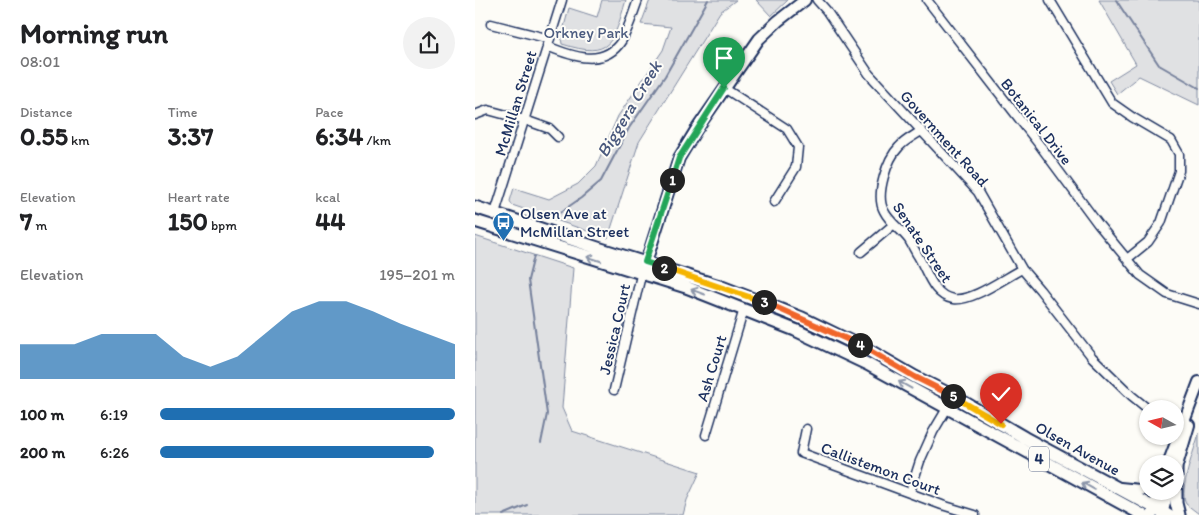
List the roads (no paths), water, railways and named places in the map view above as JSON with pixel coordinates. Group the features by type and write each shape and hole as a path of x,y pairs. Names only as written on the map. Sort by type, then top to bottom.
{"main road":[{"name":"Olsen Avenue","path":"475,207 749,296 802,318 852,341 924,382 953,396 1160,513"},
{"name":"Olsen Avenue","path":"475,221 686,287 744,309 832,347 948,408 1132,512 1143,515"},
{"path":"1176,500 1179,515"}],"street":[{"name":"McMillan Street","path":"495,213 562,0"},
{"path":"491,24 548,43 571,56 586,59 606,54 621,42 637,0"},
{"path":"645,262 679,158 724,88 759,39 805,0"},
{"name":"Government Road","path":"817,0 826,10 869,74 978,192 1022,269 1041,290 1092,357 1139,402"},
{"name":"Botanical Drive","path":"927,0 1139,275 1167,294 1199,304"},
{"path":"1050,0 1112,103 1171,140 1179,154 1179,171 1161,223 1148,242 1127,259"},
{"path":"724,88 787,129 797,147 796,167 774,202"},
{"path":"475,115 488,110 550,129 558,137"},
{"name":"Senate Street","path":"921,131 900,146 893,155 882,184 881,202 893,225 909,240 936,290 953,300 969,298 1022,269"},
{"path":"861,252 893,225"},
{"name":"Jessica Court","path":"614,390 645,262"},
{"name":"Ash Court","path":"706,434 744,309"},
{"path":"1178,455 1188,428 1199,382"},
{"path":"910,492 927,446 953,396"},
{"name":"Callistemon Court","path":"806,429 801,453 942,505 975,515"},
{"path":"1117,488 1139,490"},
{"path":"1159,500 1160,513"},
{"path":"1160,513 1165,500"}],"waterway":[{"name":"Biggera Creek","path":"555,216 601,181 629,128 665,76 708,0"},
{"path":"1116,0 1159,65 1199,88"},
{"name":"Biggera Creek","path":"534,256 528,280 547,414 541,443"},
{"name":"Biggera Creek","path":"503,515 527,505"}],"place":[{"name":"Olsen Ave at McMillan Street","path":"504,241"}],"park label":[{"name":"Orkney Park","path":"586,32"}]}
